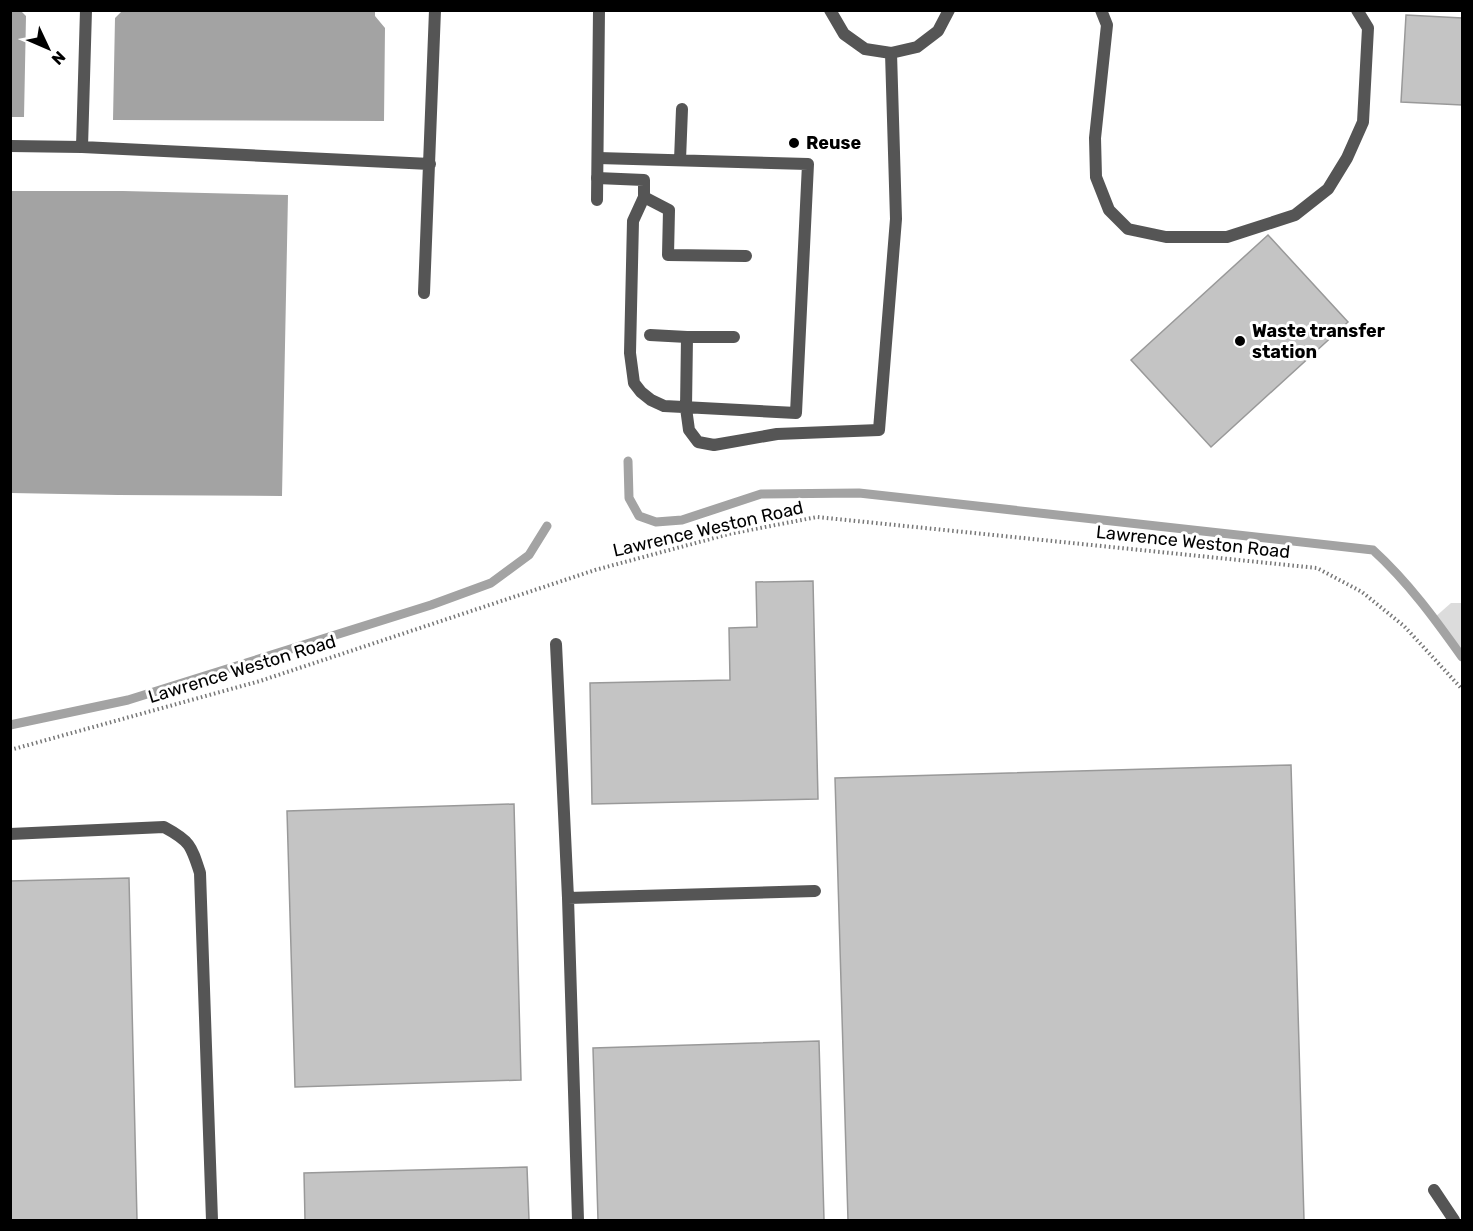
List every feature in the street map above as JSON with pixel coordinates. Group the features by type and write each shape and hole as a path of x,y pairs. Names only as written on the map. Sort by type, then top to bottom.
{"street":[{"path":"82,147 86,10"},
{"path":"424,293 435,10"},
{"path":"597,200 599,10"},
{"path":"830,10 844,34 866,49 891,53 917,47 924,42 938,31 949,10"},
{"path":"1101,10 1107,25 1095,138 1096,177 1109,210 1128,229 1166,237 1227,237 1295,215 1328,189 1347,158 1363,122 1368,28 1357,10"},
{"path":"687,337 686,408 689,430 698,442 714,445 777,434 879,430 896,219 891,53"},
{"path":"680,160 682,109"},
{"path":"10,146 82,147 430,164"},
{"path":"597,178 644,180 644,196 633,221 630,353 634,383 641,392 664,406 796,413 808,164 598,158"},
{"path":"644,196 669,210 668,255 746,256"},
{"path":"650,335 734,337"},
{"path":"556,644 578,1221"},
{"path":"10,834 164,827 181,836 192,849 200,873 212,1221"},
{"path":"567,898 815,891"},
{"path":"1434,1190 1455,1221"}],"path":[{"name":"Lawrence Weston Road","path":"10,750 260,681 595,570 729,534 817,517 1317,568 1362,592 1404,626 1462,689"}],"shaded area":[{"path":"11,10 21,11 26,16 24,117 11,117"},
{"path":"122,11 375,11 375,16 385,28 384,121 113,120 115,18"},
{"path":"11,191 288,195 282,496 11,493"},
{"path":"1451,603 1462,603 1462,657 1434,618"}],"building":[{"path":"1406,15 1462,18 1462,105 1401,102"},
{"name":"Waste transfer station","path":"1268,235 1348,322 1211,447 1131,360"},
{"path":"813,581 818,799 592,804 590,683 730,680 729,628 757,627 756,582"},
{"path":"1291,765 1304,1220 848,1220 835,778"},
{"path":"514,804 521,1080 295,1087 287,811"},
{"path":"129,878 137,1220 10,1220 10,881"},
{"path":"819,1041 824,1220 598,1220 593,1048"},
{"path":"527,1167 529,1220 305,1220 304,1173"}],"waterway":[{"path":"628,461 629,498 639,516 656,522 682,520 761,494 859,493 1373,550 1409,588 1462,657"},
{"path":"10,725 128,700 431,605 491,583 529,555 547,526"}],"place":[{"name":"Reuse","path":"794,143"},
{"name":"Waste transfer station","path":"1240,341"}]}
